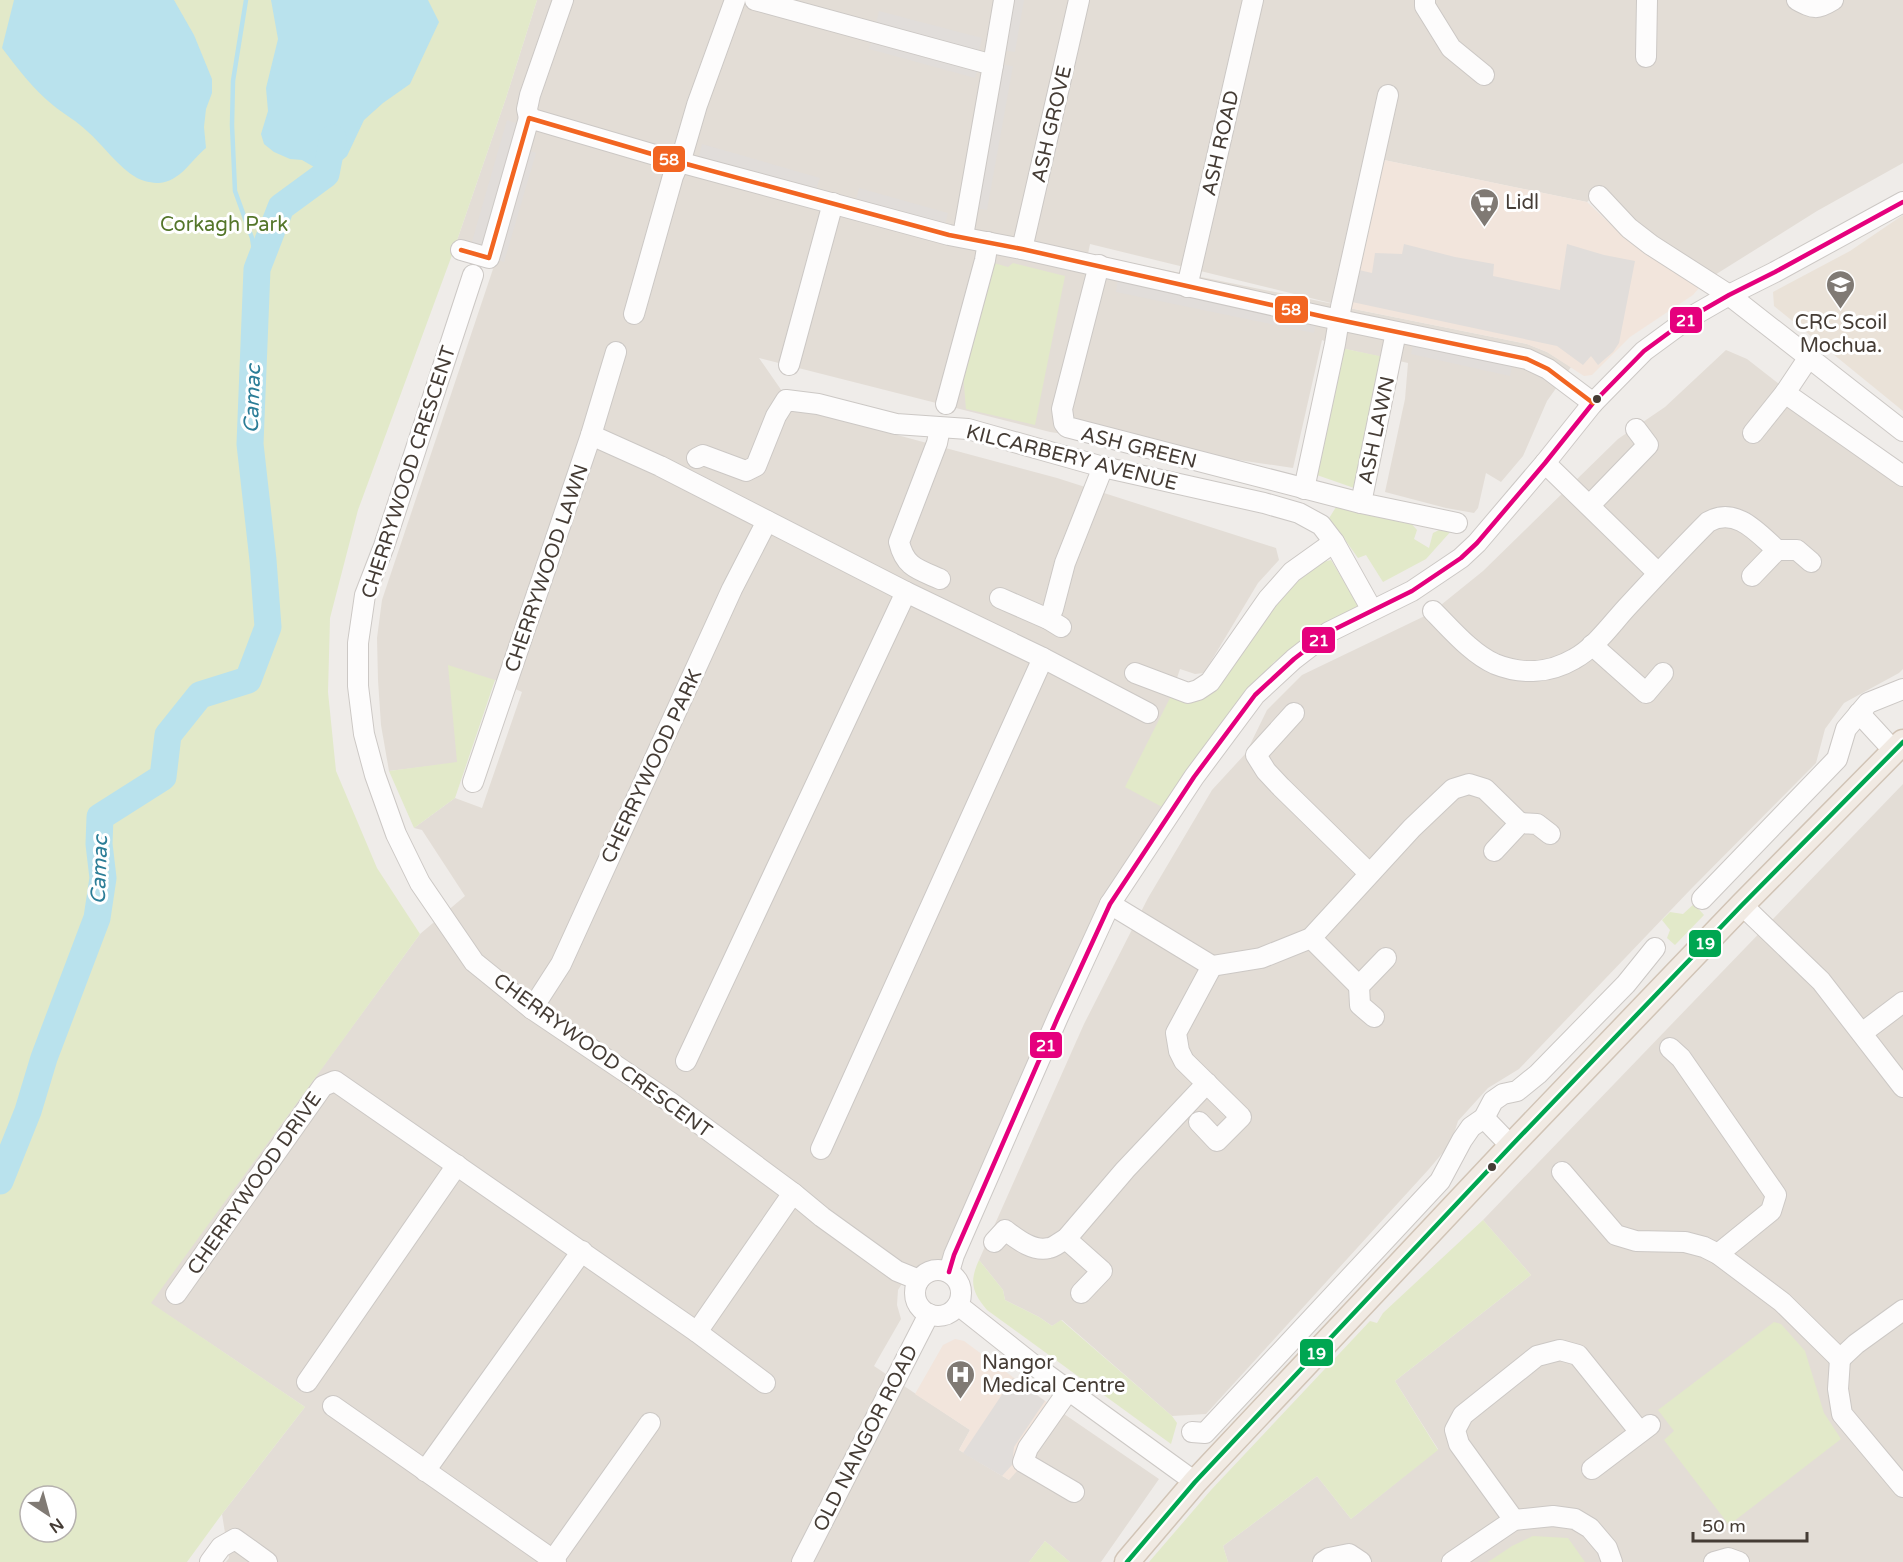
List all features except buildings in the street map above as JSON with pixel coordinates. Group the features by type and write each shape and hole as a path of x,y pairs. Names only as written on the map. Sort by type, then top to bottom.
{"main road":[{"path":"1127,1562 1195,1482 1511,1146 1742,905 1898,747"}],"street":[{"path":"461,250 489,258 529,118 527,109 530,95 563,0"},
{"path":"634,314 673,176 735,0"},
{"path":"755,0 993,65"},
{"path":"963,236 1004,0"},
{"name":"ASH GROVE","path":"1023,249 1079,0"},
{"name":"ASH ROAD","path":"1187,287 1254,0"},
{"path":"1425,0 1425,6 1451,48 1484,75"},
{"path":"1646,57 1647,0"},
{"path":"1797,0 1810,7 1827,4"},
{"path":"1304,489 1388,95"},
{"path":"529,118 679,162 949,235 1099,265 1187,287 1538,363 1593,403"},
{"path":"1599,196 1636,234 1729,295 1903,431"},
{"path":"948,1272 1058,1017 1110,904 1194,777 1255,695 1294,659 1329,632 1412,591 1461,558 1477,543 1545,464 1593,403 1644,351 1689,318 1903,202"},
{"path":"789,365 833,203"},
{"path":"946,404 988,242"},
{"name":"ASH GREEN","path":"1099,265 1062,409 1064,423 1073,430 1361,503"},
{"name":"CHERRYWOOD CRESCENT","path":"473,275 384,546 365,595 358,643 358,686 364,734 375,775 396,834 420,883 474,962 532,1009 670,1102 793,1192 822,1218 888,1264 919,1281"},
{"name":"ASH LAWN","path":"1396,332 1361,503 1457,523"},
{"name":"CHERRYWOOD LAWN","path":"473,782 591,435 616,352"},
{"path":"1753,433 1785,393 1809,357"},
{"path":"1785,393 1903,476"},
{"name":"KILCARBERY AVENUE","path":"697,458 703,455 746,471 756,466 776,416 786,400 818,404 896,424 968,429 1103,467 1299,513 1321,525 1334,542 1372,610"},
{"path":"939,579 916,569 903,557 899,542 937,443 940,428"},
{"path":"1590,505 1648,445 1636,429"},
{"path":"591,435 657,464 1148,713"},
{"path":"1545,464 1658,573"},
{"path":"1000,598 1055,623 1053,609 1065,563 1103,467"},
{"path":"1433,611 1473,649 1494,663 1519,671 1546,671 1575,659 1592,645 1658,573 1708,522 1716,518 1730,517 1746,522 1777,550 1797,550 1811,562"},
{"name":"CHERRYWOOD PARK","path":"532,1009 561,964 732,589 767,520"},
{"path":"1135,673 1188,693 1198,690 1210,682 1268,598 1292,572 1334,542"},
{"path":"1752,576 1777,550"},
{"path":"686,1061 906,592"},
{"path":"1592,645 1646,693 1663,673"},
{"path":"821,1149 1043,658"},
{"path":"1702,899 1837,759 1846,729 1868,703 1903,689"},
{"path":"1294,713 1256,755 1281,788 1369,873"},
{"path":"1859,713 1898,747"},
{"path":"1110,904 1212,966 1261,958 1311,938 1412,828 1454,789 1469,784 1485,789 1520,823 1537,824 1550,834"},
{"path":"1494,851 1520,823"},
{"path":"1742,905 1821,981 1903,1087"},
{"path":"1311,938 1359,986 1360,1005 1374,1017"},
{"path":"1192,1432 1205,1433 1440,1181 1471,1127 1484,1118 1493,1101 1503,1094 1517,1091 1538,1074 1626,984 1655,948"},
{"path":"1359,986 1386,958"},
{"path":"1199,1122 1217,1141 1241,1117 1184,1061 1179,1051 1176,1033 1212,966"},
{"path":"1862,1033 1903,1002"},
{"path":"1670,1048 1681,1058 1776,1195 1771,1211 1718,1254"},
{"name":"CHERRYWOOD DRIVE","path":"176,1294 323,1086 335,1081 582,1251 765,1383"},
{"path":"994,1242 1005,1230 1033,1247 1049,1248 1066,1239 1125,1170 1207,1083"},
{"path":"1484,1118 1511,1146"},
{"path":"307,1382 457,1165"},
{"path":"1562,1172 1616,1236 1636,1241 1685,1242 1718,1254 1782,1302 1840,1359"},
{"path":"697,1332 793,1192"},
{"path":"1066,1239 1102,1271 1081,1293"},
{"path":"425,1472 582,1251"},
{"path":"930,1271 948,1272 960,1285 962,1292 958,1305 946,1315 929,1314 920,1307 917,1301 915,1294 919,1281 930,1271"},
{"path":"958,1305 1068,1390 1195,1482"},
{"path":"1903,1310 1856,1344 1840,1359 1838,1389 1842,1414 1903,1488"},
{"name":"OLD NANGOR ROAD","path":"802,1562 929,1314"},
{"path":"1514,1520 1459,1444 1455,1430 1463,1415 1537,1356 1560,1350 1578,1355 1645,1428 1592,1470"},
{"path":"1068,1390 1028,1448 1023,1462 1074,1492"},
{"path":"333,1407 554,1561 650,1423"},
{"path":"1452,1562 1514,1520 1553,1516 1575,1519 1590,1528 1607,1548 1612,1562"},
{"path":"210,1562 221,1546 235,1539 267,1562"},
{"path":"1323,1562 1329,1558 1349,1554 1362,1562"},
{"path":"1714,1562 1728,1558 1739,1562"}],"shaded area":[{"path":"537,0 1903,0 1903,163 1817,211 1710,278 1646,235 1603,187 1587,202 1384,160 1349,308 1527,344 1547,352 1571,367 1547,401 1523,456 1501,482 1486,473 1478,508 1474,513 1385,492 1405,399 1408,363 1341,348 1322,340 1293,468 1050,432 759,358 793,407 1057,478 1276,548 1279,560 1258,583 1204,673 1195,674 1180,669 1171,696 1164,808 984,1166 936,1274 926,1272 905,1279 898,1290 897,1305 901,1319 874,1366 970,1430 959,1450 1009,1480 1019,1450 1048,1403 1159,1479 1101,1562 1070,1562 1045,1541 1029,1562 226,1562 229,1558 222,1514 305,1407 150,1303 420,934 465,896 422,830 414,828 455,798 482,808 522,692 495,680 457,763 389,771 381,725 378,680 377,638 382,600 493,269 452,255","holes":["1090,244 1343,306 1088,254"]},
{"path":"1010,0 1024,0 1015,52 1001,50"},
{"path":"879,11 982,38 979,51 876,24"},
{"path":"873,36 979,65 975,78 869,49"},
{"path":"999,64 1013,66 987,210 973,208"},
{"path":"507,120 527,127 521,147 536,153 504,262 489,257 471,245"},
{"path":"702,144 820,178 816,190 699,156"},
{"path":"1384,160 1587,202 1622,235 1699,288 1693,295 1630,337 1592,375 1584,376 1547,352 1527,344 1349,308 1365,232"},
{"path":"859,188 948,213 945,224 856,200"},
{"name":"CRC Scoil Mochua.","path":"1903,215 1903,411 1774,306 1773,292 1850,251"},
{"path":"1404,244 1494,264 1493,276 1560,290 1567,244 1635,261 1619,343 1613,352 1598,365 1591,356 1583,365 1557,346 1352,302 1359,270 1372,273 1375,253 1402,254"},
{"path":"1118,278 1317,319 1314,333 1116,292"},
{"path":"1414,340 1513,362 1510,376 1411,354"},
{"path":"1726,350 1747,359 1903,481 1903,669 1844,703 1825,729 1816,763 1691,889 1519,1069 1488,1088 1458,1121 1451,1143 1429,1169 1206,1414 1172,1416 1062,1320 1052,1326 1005,1300 1003,1290 979,1260 1084,1024 1148,898 1212,790 1246,753 1267,710 1302,675 1431,613 1483,571 1618,439 1665,407"},
{"path":"1903,784 1903,1562 1228,1562 1223,1546 1317,1476 1351,1519 1438,1449 1395,1381 1531,1275 1483,1220"},
{"path":"955,1339 964,1341 1048,1403 1019,1450 1017,1471 1009,1480 959,1450 970,1430 915,1394 943,1345"},
{"path":"1013,1378 1045,1401 1014,1447 1012,1465 1002,1476 963,1453"}],"green space":[{"name":"Corkagh Park","path":"0,0 537,0 452,255 358,510 330,618 328,692 336,771 377,868 420,934 151,1303 305,1407 187,1562 0,1562"},
{"path":"987,261 1008,267 1013,263 1065,276 1035,425 966,409 963,374"},
{"path":"1341,348 1384,357 1357,489 1314,474"},
{"path":"1336,507 1408,520 1417,530 1414,539 1429,548 1433,533 1445,527 1452,530 1426,559 1383,582 1366,555 1358,558 1328,520"},
{"path":"1331,560 1357,603 1357,607 1274,662 1164,808 1125,787 1171,696 1192,703 1212,689 1293,583 1319,563"},
{"path":"448,665 495,680 455,798 414,828 389,771 457,762"},
{"path":"1694,904 1704,915 1675,945 1667,938 1670,930 1662,920 1670,912 1683,914"},
{"path":"1483,1220 1531,1275 1395,1381 1438,1450 1351,1519 1317,1476 1223,1546 1228,1562 1149,1562 1211,1490 1370,1321 1377,1323 1383,1313"},
{"path":"979,1260 1003,1290 1005,1300 1052,1326 1061,1320 1172,1416 1177,1423 1171,1444 987,1310 975,1292 973,1281"},
{"path":"1774,1322 1781,1324 1805,1351 1824,1413 1841,1439 1729,1525 1664,1440 1674,1431 1658,1410"},
{"path":"1533,1536 1568,1538 1585,1562 1488,1562 1512,1546"},
{"path":"1045,1541 1070,1562 1029,1562"}],"water":[{"path":"14,0 174,0 194,35 212,79 212,93 206,109 204,127 206,148 179,174 167,181 148,182 130,173 83,127 39,93 2,48"},
{"path":"271,0 428,0 439,22 410,84 364,120 347,156 326,174 302,160 290,159 274,152 264,144 261,134 268,111 266,88 278,39"}],"waterway":[{"name":"Camac","path":"246,0 233,81 232,125 235,191 252,238 257,269"},
{"name":"Camac","path":"0,1181 28,1111 44,1058 97,918 103,878 99,844 100,817 163,777 168,735 200,695 248,680 268,627 250,444 257,269 281,207 326,174 333,138"}],"transit line":[{"name":"58","path":"461,250 489,258 529,118 679,162 949,235 1527,359 1548,369 1593,403"},
{"name":"21","path":"949,1272 954,1255 1058,1017 1110,904 1194,777 1255,695 1294,659 1329,632 1412,591 1461,558 1477,543 1593,403 1644,351 1689,318 1903,202"},
{"name":"19","path":"1127,1562 1195,1482 1511,1146 1742,905 1903,742"}],"place":[{"name":"Lidl","path":"1484,228"},
{"name":"CRC Scoil Mochua.","path":"1841,310"},
{"name":"Nangor Medical Centre","path":"961,1400"}]}
